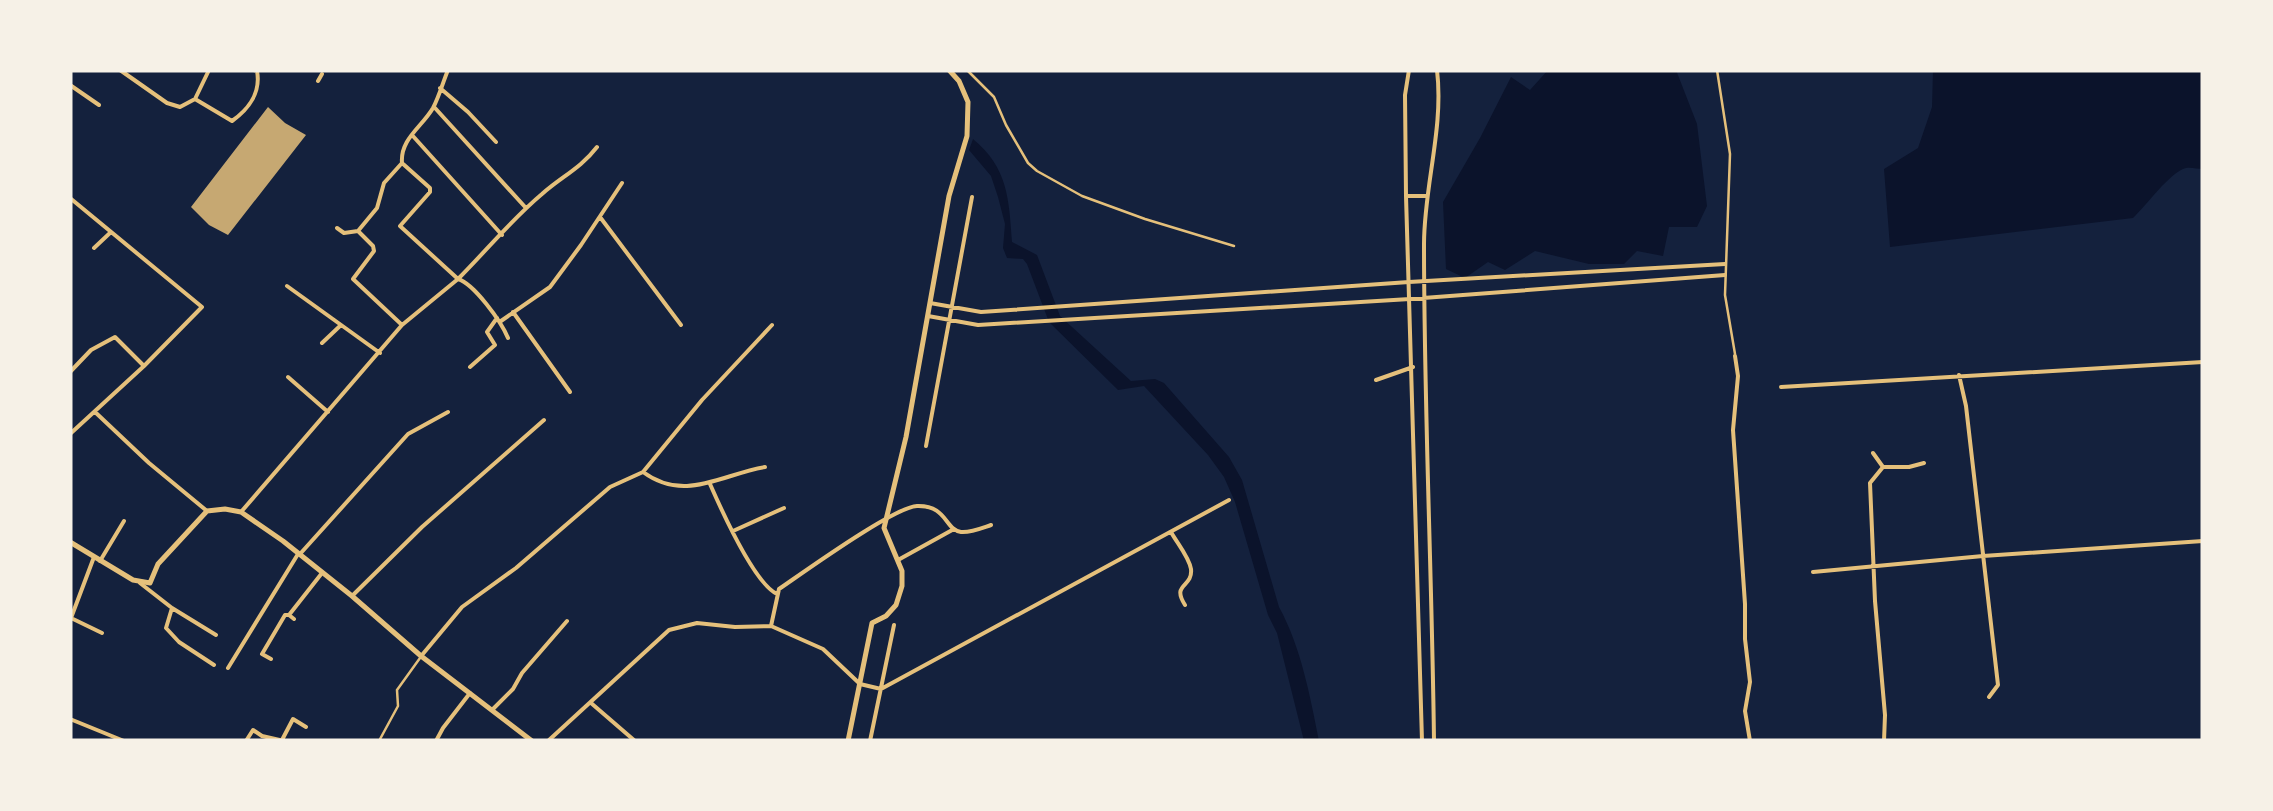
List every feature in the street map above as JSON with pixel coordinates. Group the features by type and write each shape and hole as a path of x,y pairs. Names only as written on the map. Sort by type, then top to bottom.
{"street":[{"path":"120,70 167,103 180,107 195,99 208,70"},
{"path":"195,99 232,121 246,112 259,83 254,70"},
{"path":"448,70 434,107 405,142 401,154 402,162 430,192 400,226 458,279 469,283 499,319 508,338"},
{"path":"848,741 872,622 886,616 896,605 902,586 902,570 884,528 906,437 950,196 967,136 968,102 950,70"},
{"path":"1409,70 1405,95 1406,196 1422,741"},
{"path":"1434,741 1424,281 1426,196 1440,96 1437,70"},
{"path":"318,81 322,74"},
{"path":"70,86 99,105"},
{"path":"440,88 496,142"},
{"path":"434,107 526,208"},
{"path":"412,135 502,235"},
{"path":"241,512 402,325 458,279 545,191 584,164 596,147"},
{"path":"337,228 358,231 377,208 384,183 402,162"},
{"path":"470,367 495,344 487,332 499,319 550,287 622,182"},
{"path":"926,446 972,196"},
{"path":"1406,196 1426,196"},
{"path":"70,198 202,307 70,434"},
{"path":"600,217 682,325"},
{"path":"358,231 374,250 353,279 402,325"},
{"path":"94,248 111,232"},
{"path":"930,303 992,312 1726,264"},
{"path":"928,316 978,326 1725,275"},
{"path":"287,286 380,353"},
{"path":"513,312 570,392"},
{"path":"992,312 992,324"},
{"path":"322,343 341,325"},
{"path":"421,656 462,608 516,568 610,487 643,472 702,400 772,325"},
{"path":"70,372 91,350 114,337 144,366"},
{"path":"1736,356 1733,430 1750,682 1745,711 1750,741"},
{"path":"1782,388 2203,362"},
{"path":"1376,380 1413,367"},
{"path":"1960,375 1998,686 1990,697"},
{"path":"288,377 328,412"},
{"path":"94,412 207,511"},
{"path":"228,668 299,554 408,434 448,412"},
{"path":"352,596 422,527 544,420"},
{"path":"1874,453 1883,467"},
{"path":"1883,467 1924,463"},
{"path":"643,472 654,481 710,484 764,467"},
{"path":"1883,467 1870,483 1884,741"},
{"path":"710,484 766,587 778,594"},
{"path":"548,741 669,630 697,623 771,626 823,648 860,684 881,689 1229,500"},
{"path":"771,626 779,589 888,517 917,506 944,514 954,529 963,532 991,525"},
{"path":"733,531 784,508"},
{"path":"140,583 150,582 158,564 207,511 241,512 532,741"},
{"path":"102,633 71,618 97,559 124,521"},
{"path":"898,560 954,529"},
{"path":"1172,532 1191,570 1180,592 1185,606"},
{"path":"70,542 140,583 216,635"},
{"path":"1813,572 2203,542"},
{"path":"271,659 262,654 274,631 285,615 291,617 322,572"},
{"path":"172,608 166,628 179,642 214,664"},
{"path":"493,709 567,621"},
{"path":"870,741 894,625"},
{"path":"1421,686 1433,685"},
{"path":"436,741 470,692"},
{"path":"592,703 635,741"},
{"path":"70,719 122,741"},
{"path":"246,741 253,730 283,741 293,719 306,726"}],"lane":[{"path":"967,70 994,97 1028,163 1037,171 1082,196 1234,246"},
{"path":"1718,70 1730,154 1725,295 1736,356"},
{"path":"379,741 398,706 398,690 421,656"}],"water":[{"path":"1548,70 1676,70 1697,124 1707,206 1697,227 1669,227 1663,256 1637,251 1624,264 1589,264 1535,251 1505,270 1488,262 1465,278 1446,269 1443,202 1511,77 1530,90"},
{"path":"1933,70 2203,70 2203,169 2180,171 2133,218 1890,247 1884,169 1918,148 1932,107"},
{"path":"973,139 993,161 1005,185 1012,242 1037,255 1060,316 1131,381 1155,379 1164,383 1229,457 1242,480 1279,607 1299,655 1319,741 1304,741 1277,633 1224,477 1144,386 1118,390 1049,322 1027,264 1023,259 1007,258 998,197 991,176 969,150"}],"building":[{"path":"268,107 306,135 228,235 209,225 191,207"}]}
